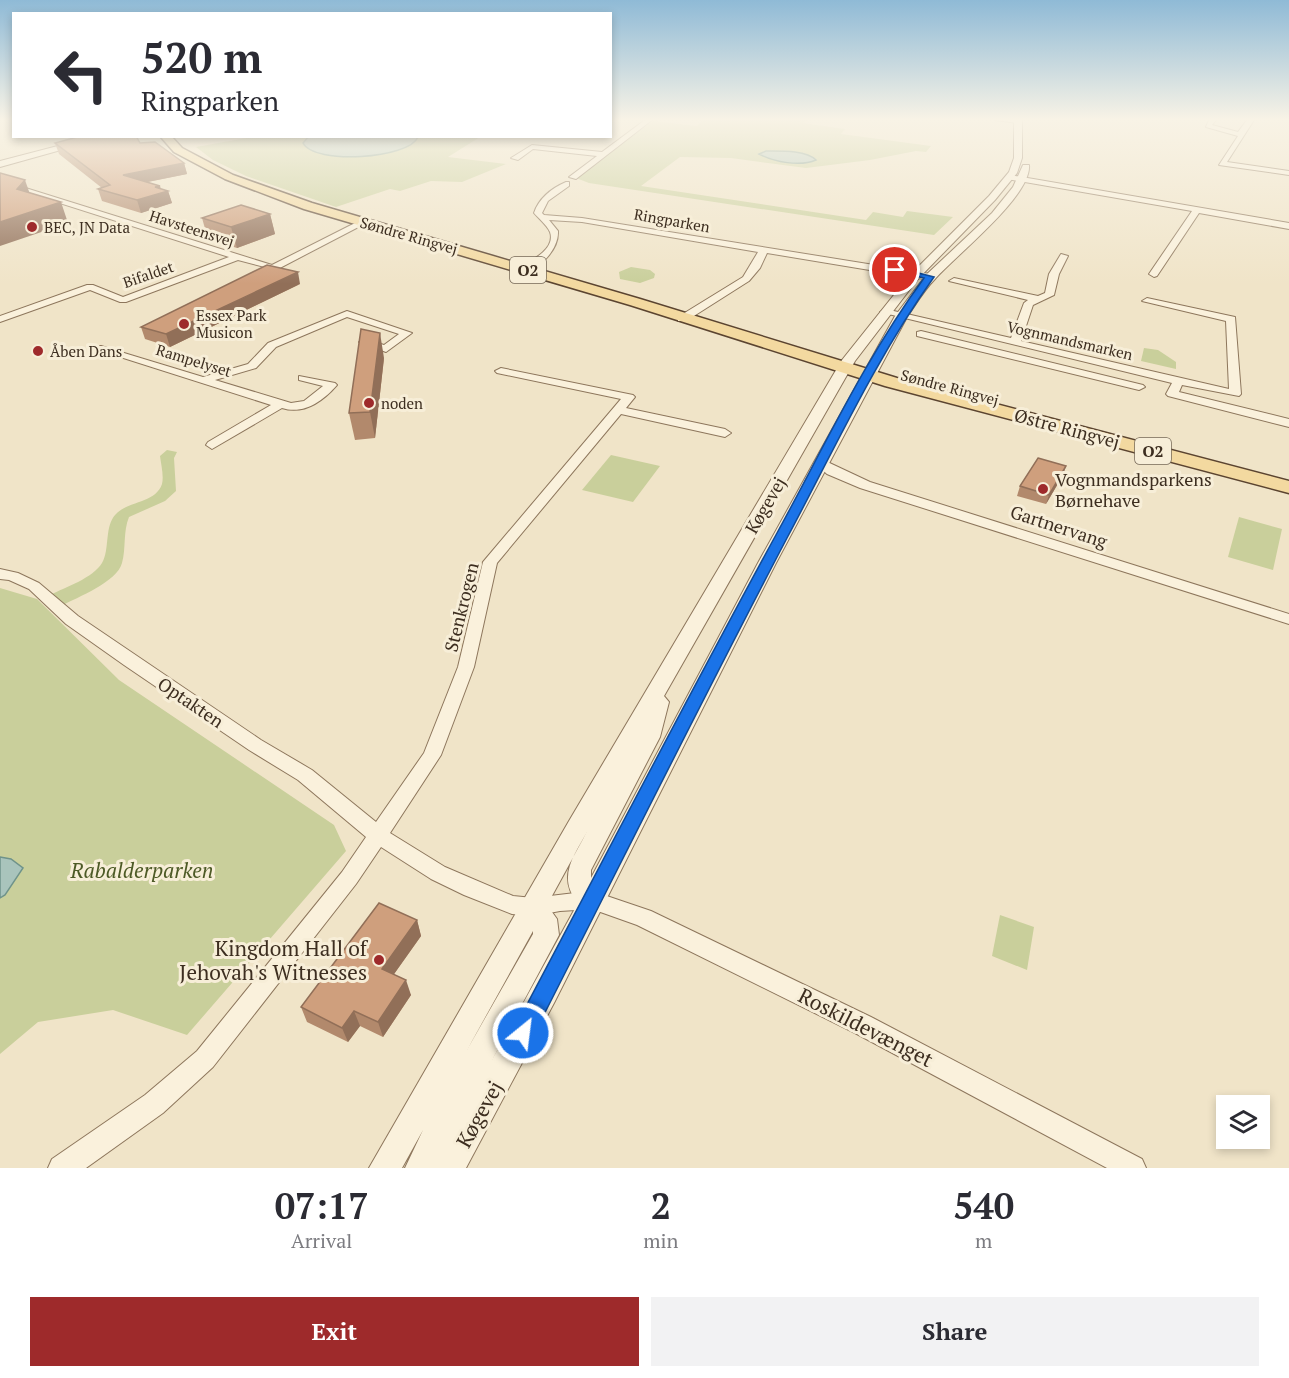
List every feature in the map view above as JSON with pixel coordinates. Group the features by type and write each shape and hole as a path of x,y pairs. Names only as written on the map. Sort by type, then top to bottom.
{"main road":[{"name":"Søndre Ringvej","path":"224,175 248,185 364,222 847,364"},
{"name":"Østre Ringvej","path":"847,364 1289,487"},
{"name":"Søndre Ringvej","path":"871,371 1022,406"},
{"name":"Østre Ringvej","path":"1022,406 1289,477"}],"street":[{"path":"573,177 576,175"},
{"name":"Køgevej","path":"449,1168 544,994 821,463 901,316 930,277 995,215 1017,175"},
{"path":"1015,179 1289,226"},
{"name":"Køgevej","path":"385,1168 847,364 885,312 917,274 1015,179"},
{"name":"Havsteensvej","path":"0,182 273,268 364,222"},
{"path":"523,269 554,246 554,231 538,213 542,202 566,184"},
{"path":"1154,274 1197,210"},
{"name":"Ringparken","path":"541,217 582,220 930,277"},
{"path":"685,317 746,279 755,268 763,251"},
{"path":"1015,343 1029,303 1049,295 1054,274 1064,256"},
{"name":"Bifaldet","path":"0,319 90,287 123,300 237,257"},
{"path":"954,281 1038,299"},
{"name":"Vognmandsmarken","path":"885,312 1235,394 1231,319 1147,301"},
{"path":"204,380 252,366 272,345 347,314 407,333 386,349 364,342"},
{"path":"945,340 955,328"},
{"name":"Vognmandsmarken","path":"921,334 1139,387"},
{"name":"Rampelyset","path":"98,348 291,407 308,404 331,385 303,378"},
{"path":"501,371 629,397 618,410 725,433"},
{"path":"1178,381 1172,394 1289,423"},
{"name":"Rampelyset","path":"212,445 280,404"},
{"name":"Stenkrogen","path":"379,836 432,755 466,667 490,562 618,410"},
{"name":"Gartnervang","path":"821,463 832,471 865,485 1289,619"},
{"name":"Optakten","path":"0,574 14,576 34,586 72,620 255,745 305,775 379,836 438,873 492,898 533,907"},
{"path":"592,900 582,891 578,882 579,870 649,737 665,680"},
{"path":"76,1165 154,1104 205,1059 349,878 379,836"},
{"path":"421,1168 441,1125 546,935 544,920 533,907 592,900"},
{"name":"Roskildevænget","path":"592,900 644,918 774,979 1133,1168"}],"green space":[{"path":"243,175 480,175 462,182 431,181 400,191 390,189 336,207"},
{"path":"581,175 656,175 641,186 866,220 873,212 903,217 907,211 953,217 934,235 589,183 576,178"},
{"path":"631,267 650,270 655,274 654,278 640,283 620,279 619,272"},
{"path":"1144,348 1158,350 1176,362 1176,369 1141,361"},
{"path":"167,450 177,452 174,458 176,491 165,501 129,517 122,563 113,576 105,583 61,606 50,595 79,582 98,568 104,557 112,519 116,514 127,506 154,495 159,490 163,477 160,456"},
{"path":"611,455 660,466 633,502 582,490"},
{"path":"1239,517 1282,529 1273,570 1228,557"},
{"name":"Rabalderparken","path":"0,588 37,599 119,680 334,825 346,851 187,1035 113,1010 38,1022 0,1054"},
{"path":"1000,915 1034,927 1027,970 992,956"}],"water":[{"path":"0,857 11,859 23,868 5,895 0,898"}],"building":[{"path":"0,175 25,180 17,189 61,202 0,222"},
{"path":"96,175 126,175 123,175 160,186 155,187 168,191 137,200 98,189 110,185"},
{"path":"241,205 270,214 231,227 202,218"},
{"path":"267,265 298,272 166,334 141,327"},
{"path":"361,329 380,333 370,412 349,413"},
{"path":"1038,458 1066,466 1049,495 1020,486"},
{"name":"Kingdom Hall of Jehovah's Witnesses","path":"379,903 417,920 382,969 406,980 378,1022 354,1011 342,1028 301,1007"}],"place":[{"name":"BEC, JN Data","path":"32,227"},
{"name":"Essex Park Musicon","path":"184,324"},
{"name":"Åben Dans","path":"38,351"},
{"name":"noden","path":"369,403"},
{"name":"Vognmandsparkens Børnehave","path":"1043,489"},
{"name":"Kingdom Hall of Jehovah's Witnesses","path":"379,960"}],"route":[{"path":"523,1033 767,563 877,357 901,316 930,277 895,270"}]}
